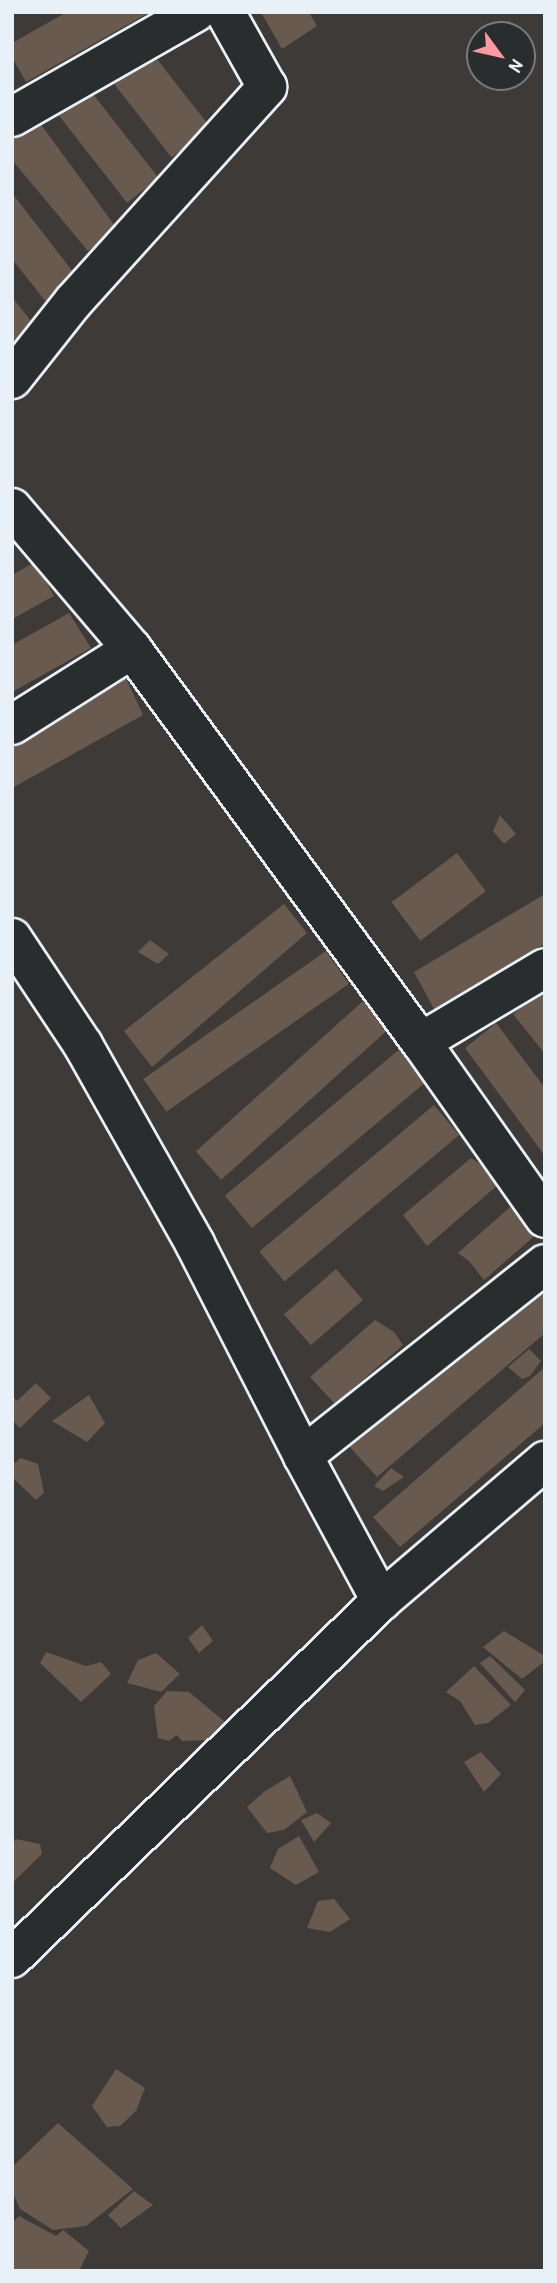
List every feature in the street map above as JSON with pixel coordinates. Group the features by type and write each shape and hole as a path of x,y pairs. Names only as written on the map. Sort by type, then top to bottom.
{"street":[{"path":"12,117 195,12"},
{"path":"12,379 73,302 194,164 267,87 225,12"},
{"path":"12,508 131,649 421,1042 545,1218"},
{"path":"12,725 131,649"},
{"path":"12,938 82,1045 195,1244 303,1456 382,1601"},
{"path":"421,1042 545,968"},
{"path":"303,1456 545,1265"},
{"path":"12,1958 382,1601 545,1461"}],"building":[{"path":"67,12 150,12 26,82 12,57 12,43"},
{"path":"261,12 309,12 317,26 282,49"},
{"path":"153,54 210,127 172,157 114,84"},
{"path":"89,89 159,178 127,203 57,114"},
{"path":"37,119 118,230 88,251 12,160 12,141"},
{"path":"12,193 77,277 46,302 12,259"},
{"path":"12,297 35,326 12,346"},
{"path":"35,562 54,596 12,619 12,575"},
{"path":"69,613 91,648 12,692 12,645"},
{"path":"125,676 143,715 12,788 12,740"},
{"path":"500,815 516,834 504,844 493,831"},
{"path":"457,853 486,891 420,941 392,902"},
{"path":"545,894 545,944 434,1009 414,972"},
{"path":"284,904 307,933 152,1067 124,1031"},
{"path":"150,940 169,954 158,964 138,952"},
{"path":"326,951 349,984 166,1112 143,1079"},
{"path":"545,989 545,1054 513,1014"},
{"path":"363,1001 388,1029 221,1180 196,1152"},
{"path":"496,1023 545,1088 545,1156 465,1048"},
{"path":"401,1048 428,1080 252,1228 225,1196"},
{"path":"434,1105 459,1135 284,1281 259,1252"},
{"path":"471,1158 492,1172 499,1184 427,1246 403,1215"},
{"path":"510,1207 532,1222 538,1233 484,1280 469,1261 458,1253"},
{"path":"336,1269 363,1300 311,1345 284,1314"},
{"path":"545,1284 545,1333 377,1477 348,1445"},
{"path":"375,1320 394,1332 403,1345 335,1404 310,1377"},
{"path":"529,1349 541,1361 530,1376 522,1379 508,1367"},
{"path":"545,1367 545,1423 400,1547 373,1517"},
{"path":"36,1383 51,1398 20,1428 12,1420 12,1396 17,1401"},
{"path":"89,1395 105,1423 87,1442 52,1421"},
{"path":"21,1458 38,1464 44,1493 36,1500 12,1477 12,1465"},
{"path":"391,1468 404,1477 383,1491 374,1486"},
{"path":"202,1625 213,1641 199,1653 188,1638"},
{"path":"504,1631 545,1656 545,1661 522,1679 483,1647"},
{"path":"46,1652 86,1666 101,1662 111,1674 81,1702 40,1663"},
{"path":"156,1653 180,1674 161,1692 127,1683 138,1660"},
{"path":"490,1656 525,1690 515,1702 480,1663"},
{"path":"474,1666 511,1705 488,1723 475,1725 460,1701 446,1692"},
{"path":"167,1691 189,1692 225,1722 208,1740 182,1741 177,1735 169,1741 158,1738 154,1706"},
{"path":"481,1752 501,1774 484,1792 464,1762"},
{"path":"290,1776 307,1812 284,1830 267,1833 247,1807 265,1791"},
{"path":"317,1813 331,1823 314,1842 301,1820"},
{"path":"299,1836 319,1872 296,1885 270,1868 278,1849"},
{"path":"16,1839 40,1844 42,1854 12,1883 12,1843"},
{"path":"334,1899 350,1919 330,1932 307,1928 318,1901"},
{"path":"116,2069 145,2088 136,2111 120,2126 107,2127 92,2106"},
{"path":"58,2123 133,2189 86,2226 53,2230 20,2209 12,2191 12,2167"},
{"path":"134,2191 153,2205 121,2228 108,2215"},
{"path":"19,2216 56,2236 63,2230 89,2251 80,2269 13,2271 12,2223"}]}
